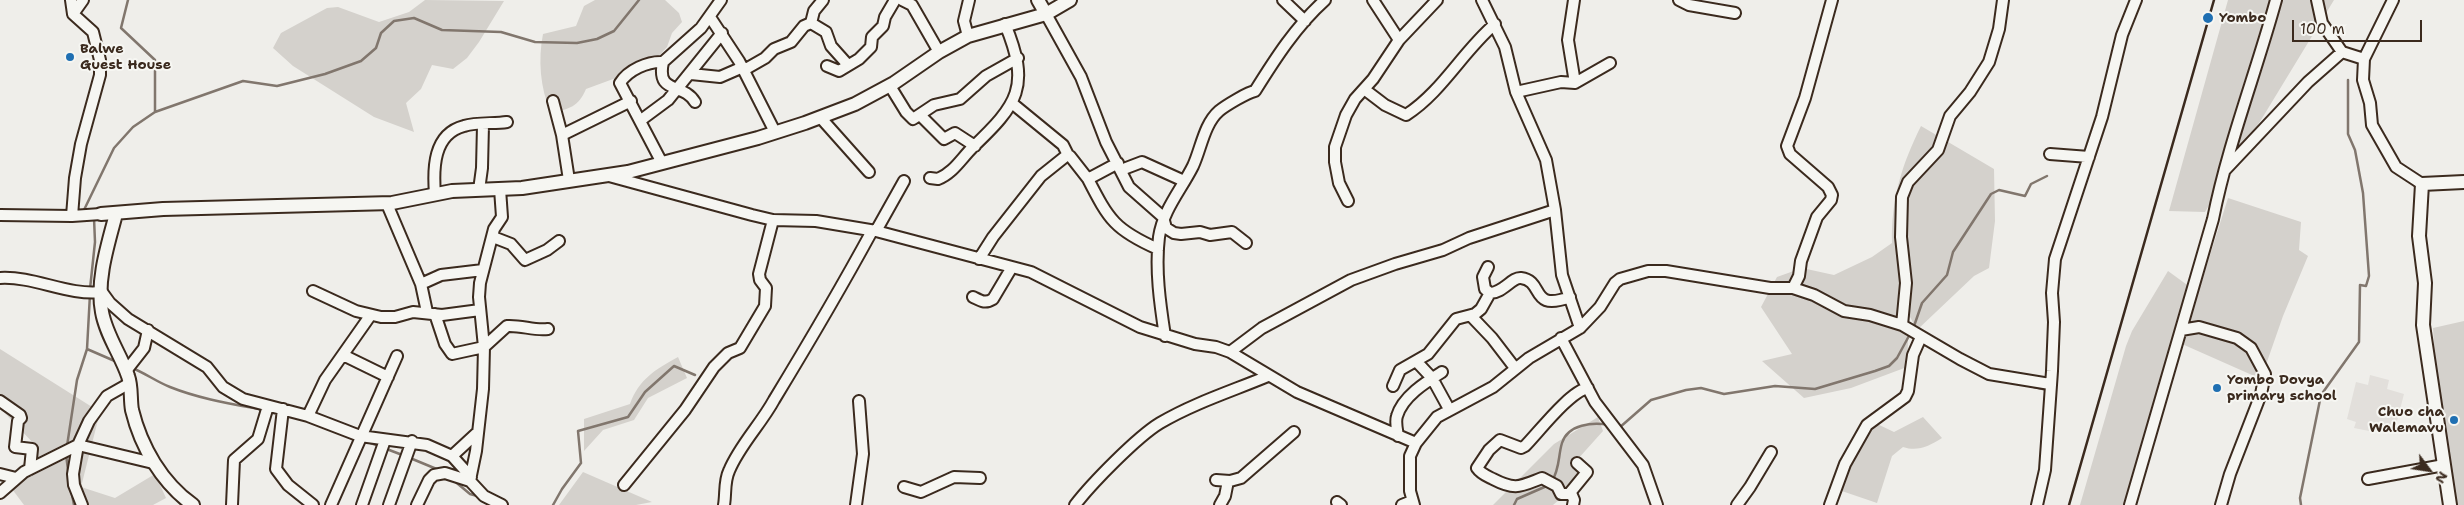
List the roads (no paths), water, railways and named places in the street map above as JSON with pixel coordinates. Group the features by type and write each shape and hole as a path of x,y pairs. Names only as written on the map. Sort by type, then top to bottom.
{"street":[{"path":"71,0 73,14 93,32 100,60 100,74 75,178 72,216"},
{"path":"73,14 83,0"},
{"path":"695,102 687,92 677,90 664,82 663,62 710,18 721,0"},
{"path":"811,23 814,11 823,0"},
{"path":"827,66 836,71 848,65 871,46 872,37 884,26 885,16 896,0"},
{"path":"902,0 912,5 939,52"},
{"path":"968,36 964,21 969,0"},
{"path":"1038,0 1081,78 1096,121 1129,186 1163,217 1166,228 1174,233 1200,232 1210,235 1232,232 1246,243"},
{"path":"0,215 83,216 164,209 387,204 436,194 522,188 606,175 662,163 775,132 855,104 914,72 939,52 968,36 1005,24 1046,14 1070,0"},
{"path":"1283,0 1305,21"},
{"path":"1164,336 1158,249 1163,217 1193,166 1206,131 1219,111 1256,90 1276,57 1325,0"},
{"path":"1373,0 1399,40"},
{"path":"1348,201 1339,182 1335,162 1335,147 1346,114 1354,99 1364,89 1399,40 1437,0"},
{"path":"1482,0 1505,47 1516,92 1546,160 1555,210 1562,275 1580,328"},
{"path":"1574,0 1568,29 1575,83"},
{"path":"1679,0 1689,5 1735,13"},
{"path":"1792,288 1799,276 1801,261 1816,217 1831,200 1832,195 1828,186 1790,154 1787,146 1805,98 1832,0"},
{"path":"1902,325 1906,284 1901,237 1902,196 1908,182 1938,150 1950,116 1970,92 1989,62 2000,29 2003,0"},
{"path":"2037,505 2045,470 2055,259 2111,87 2122,35 2136,0"},
{"path":"2130,505 2213,219 2222,173 2256,72 2276,0"},
{"path":"2317,0 2322,23 2342,52 2364,59"},
{"path":"2393,0 2364,59 2363,80 2370,103 2372,125 2396,167 2422,184 2464,182"},
{"path":"710,18 722,33 743,69 775,132"},
{"path":"811,23 826,32 831,46 848,65"},
{"path":"691,74 720,77 743,69 765,58 774,49 790,42 804,26 811,23"},
{"path":"930,178 938,179 944,177 1013,104 1019,74 1018,58 1005,24"},
{"path":"1364,89 1385,105 1406,115 1431,94 1494,24"},
{"path":"641,120 660,108 677,90 722,33"},
{"path":"2222,173 2308,82 2342,52"},
{"path":"890,86 913,119 934,106 960,99 986,76 1018,58"},
{"path":"662,163 631,101 620,85 623,78 651,62 663,62"},
{"path":"1516,92 1560,82 1575,83 1610,63"},
{"path":"552,101 562,135 569,180"},
{"path":"562,135 631,101"},
{"path":"1013,104 1063,145 1068,155 1088,179 1103,209 1116,227 1158,249"},
{"path":"920,115 944,139 955,133 975,146"},
{"path":"820,117 869,172"},
{"path":"436,194 433,170 442,142 448,134 462,126 507,122"},
{"path":"479,190 482,168 483,125"},
{"path":"2050,154 2089,157"},
{"path":"979,259 993,237 1041,176 1068,155"},
{"path":"1088,179 1119,167 1142,162 1184,181"},
{"path":"606,175 773,220 816,221 874,231 1031,272 1140,327 1164,336 1195,344 1216,346 1230,352 1297,392 1416,443"},
{"path":"724,505 726,484 731,466 775,400 806,343 840,290 904,181"},
{"path":"2422,184 2419,236 2424,283 2423,325 2450,505"},
{"path":"470,479 483,389 484,347 480,310 482,270 496,226 502,217 500,189"},
{"path":"387,204 421,284 431,313 449,352 456,354 484,347 507,326 524,327 535,331 548,330"},
{"path":"1230,352 1262,328 1351,280 1555,210"},
{"path":"116,214 108,246 102,292 102,312 128,377 136,425 153,463 165,478 193,505"},
{"path":"624,485 685,410 714,367 728,353 740,348 758,320 765,306 767,296 766,288 760,280 759,274 773,220"},
{"path":"492,237 511,244 525,260 547,250 559,240"},
{"path":"973,297 983,302 993,299 1012,267"},
{"path":"1488,267 1483,277 1484,289 1490,293 1497,293 1516,278 1522,278 1530,283 1544,300 1551,302 1570,297"},
{"path":"421,284 441,275 482,270"},
{"path":"1409,504 1410,456 1416,443 1437,417 1493,387 1515,368 1580,328 1600,307 1615,283 1637,273 1666,271 1770,288 1792,288 1814,295 1844,311 1870,315 1902,325 1989,374 2050,384"},
{"path":"0,278 19,278 89,294 102,292"},
{"path":"313,291 370,316 395,317 413,312 456,314 480,310"},
{"path":"102,292 120,312 207,367 223,387 243,399 308,416 360,436 385,440 412,441 444,451 452,456 484,496 502,505"},
{"path":"1393,386 1400,370 1435,347 1456,319 1470,316 1486,304 1490,293"},
{"path":"308,416 322,386 370,316"},
{"path":"1470,316 1492,338 1515,368"},
{"path":"2181,330 2199,327 2236,338 2252,348 2265,374 2261,394 2230,474 2221,505"},
{"path":"82,505 74,485 73,474 78,445 89,421 108,396 128,377 144,348 148,330"},
{"path":"1830,505 1844,464 1867,425 1905,397 1908,391 1913,355 1921,337"},
{"path":"1561,338 1588,388 1614,427 1643,465 1658,505"},
{"path":"343,355 388,377"},
{"path":"331,505 397,356"},
{"path":"1416,361 1432,378 1450,409"},
{"path":"1398,436 1396,418 1399,412 1416,390 1442,372"},
{"path":"1075,505 1115,464 1159,424 1190,407 1268,376"},
{"path":"1577,463 1588,472 1571,493 1561,494 1557,486 1542,478 1524,486 1512,487 1482,474 1477,468 1489,450 1500,440 1521,448 1525,446 1542,425 1578,391 1588,388"},
{"path":"0,401 22,418 18,421 15,447 32,449 30,469"},
{"path":"856,505 863,454 859,401"},
{"path":"232,505 234,460 258,439 268,406"},
{"path":"283,409 276,469 288,485 313,505"},
{"path":"452,456 478,432"},
{"path":"1216,480 1228,481 1241,478 1294,432"},
{"path":"362,505 385,440"},
{"path":"389,505 412,441"},
{"path":"0,494 11,486 16,478 30,469 78,445 153,463"},
{"path":"1737,505 1750,488 1771,452"},
{"path":"2368,479 2444,465"},
{"path":"417,505 426,484 434,475 448,473 470,479"},
{"path":"0,474 16,478"},
{"path":"904,486 920,492 954,477 980,478"},
{"path":"1220,505 1225,496 1228,481"},
{"path":"1571,493 1574,500 1573,505"}],"waterway":[{"path":"128,0 121,28 155,60 155,112"},
{"path":"83,212 114,148 133,127 155,112 243,81 277,86 325,74 361,61 376,48 381,33 394,21 414,18 442,30 501,32 535,42 577,43 597,39 614,31 639,0"},
{"path":"2301,505 2300,498 2321,395 2359,342 2360,285 2366,286 2369,276 2363,193 2355,150 2348,134 2348,80"},
{"path":"1913,329 1922,303 1947,275 1953,252 1991,194 1999,190 2025,196 2031,184 2047,176"},
{"path":"90,289 95,242 94,218"},
{"path":"67,446 77,380 87,349 90,294"},
{"path":"1619,428 1651,400 1686,390 1701,388 1724,394 1775,386 1815,389 1875,371 1889,366 1897,358 1910,334"},
{"path":"1921,342 1931,348"},
{"path":"87,349 117,362"},
{"path":"553,505 581,463 578,431 628,417 645,392 674,366 695,375"},
{"path":"132,368 165,385 193,395 264,410"},
{"path":"2017,383 2047,390"},
{"path":"1552,481 1558,467 1562,443 1570,432 1575,428 1589,424 1609,425"},
{"path":"365,441 379,446"},
{"path":"384,448 405,456"},
{"path":"66,454 69,478"},
{"path":"410,458 439,470"},
{"path":"452,479 470,494 481,497"},
{"path":"1514,505 1517,499 1549,485"},
{"path":"71,489 74,505"}],"railway":[{"path":"2069,505 2214,0"}],"place":[{"name":"Yombo","path":"2208,18"},
{"name":"Balwe Guest House","path":"70,57"},
{"name":"Yombo Dovya primary school","path":"2217,388"},
{"name":"Chuo cha Walemavu","path":"2454,420"}]}
